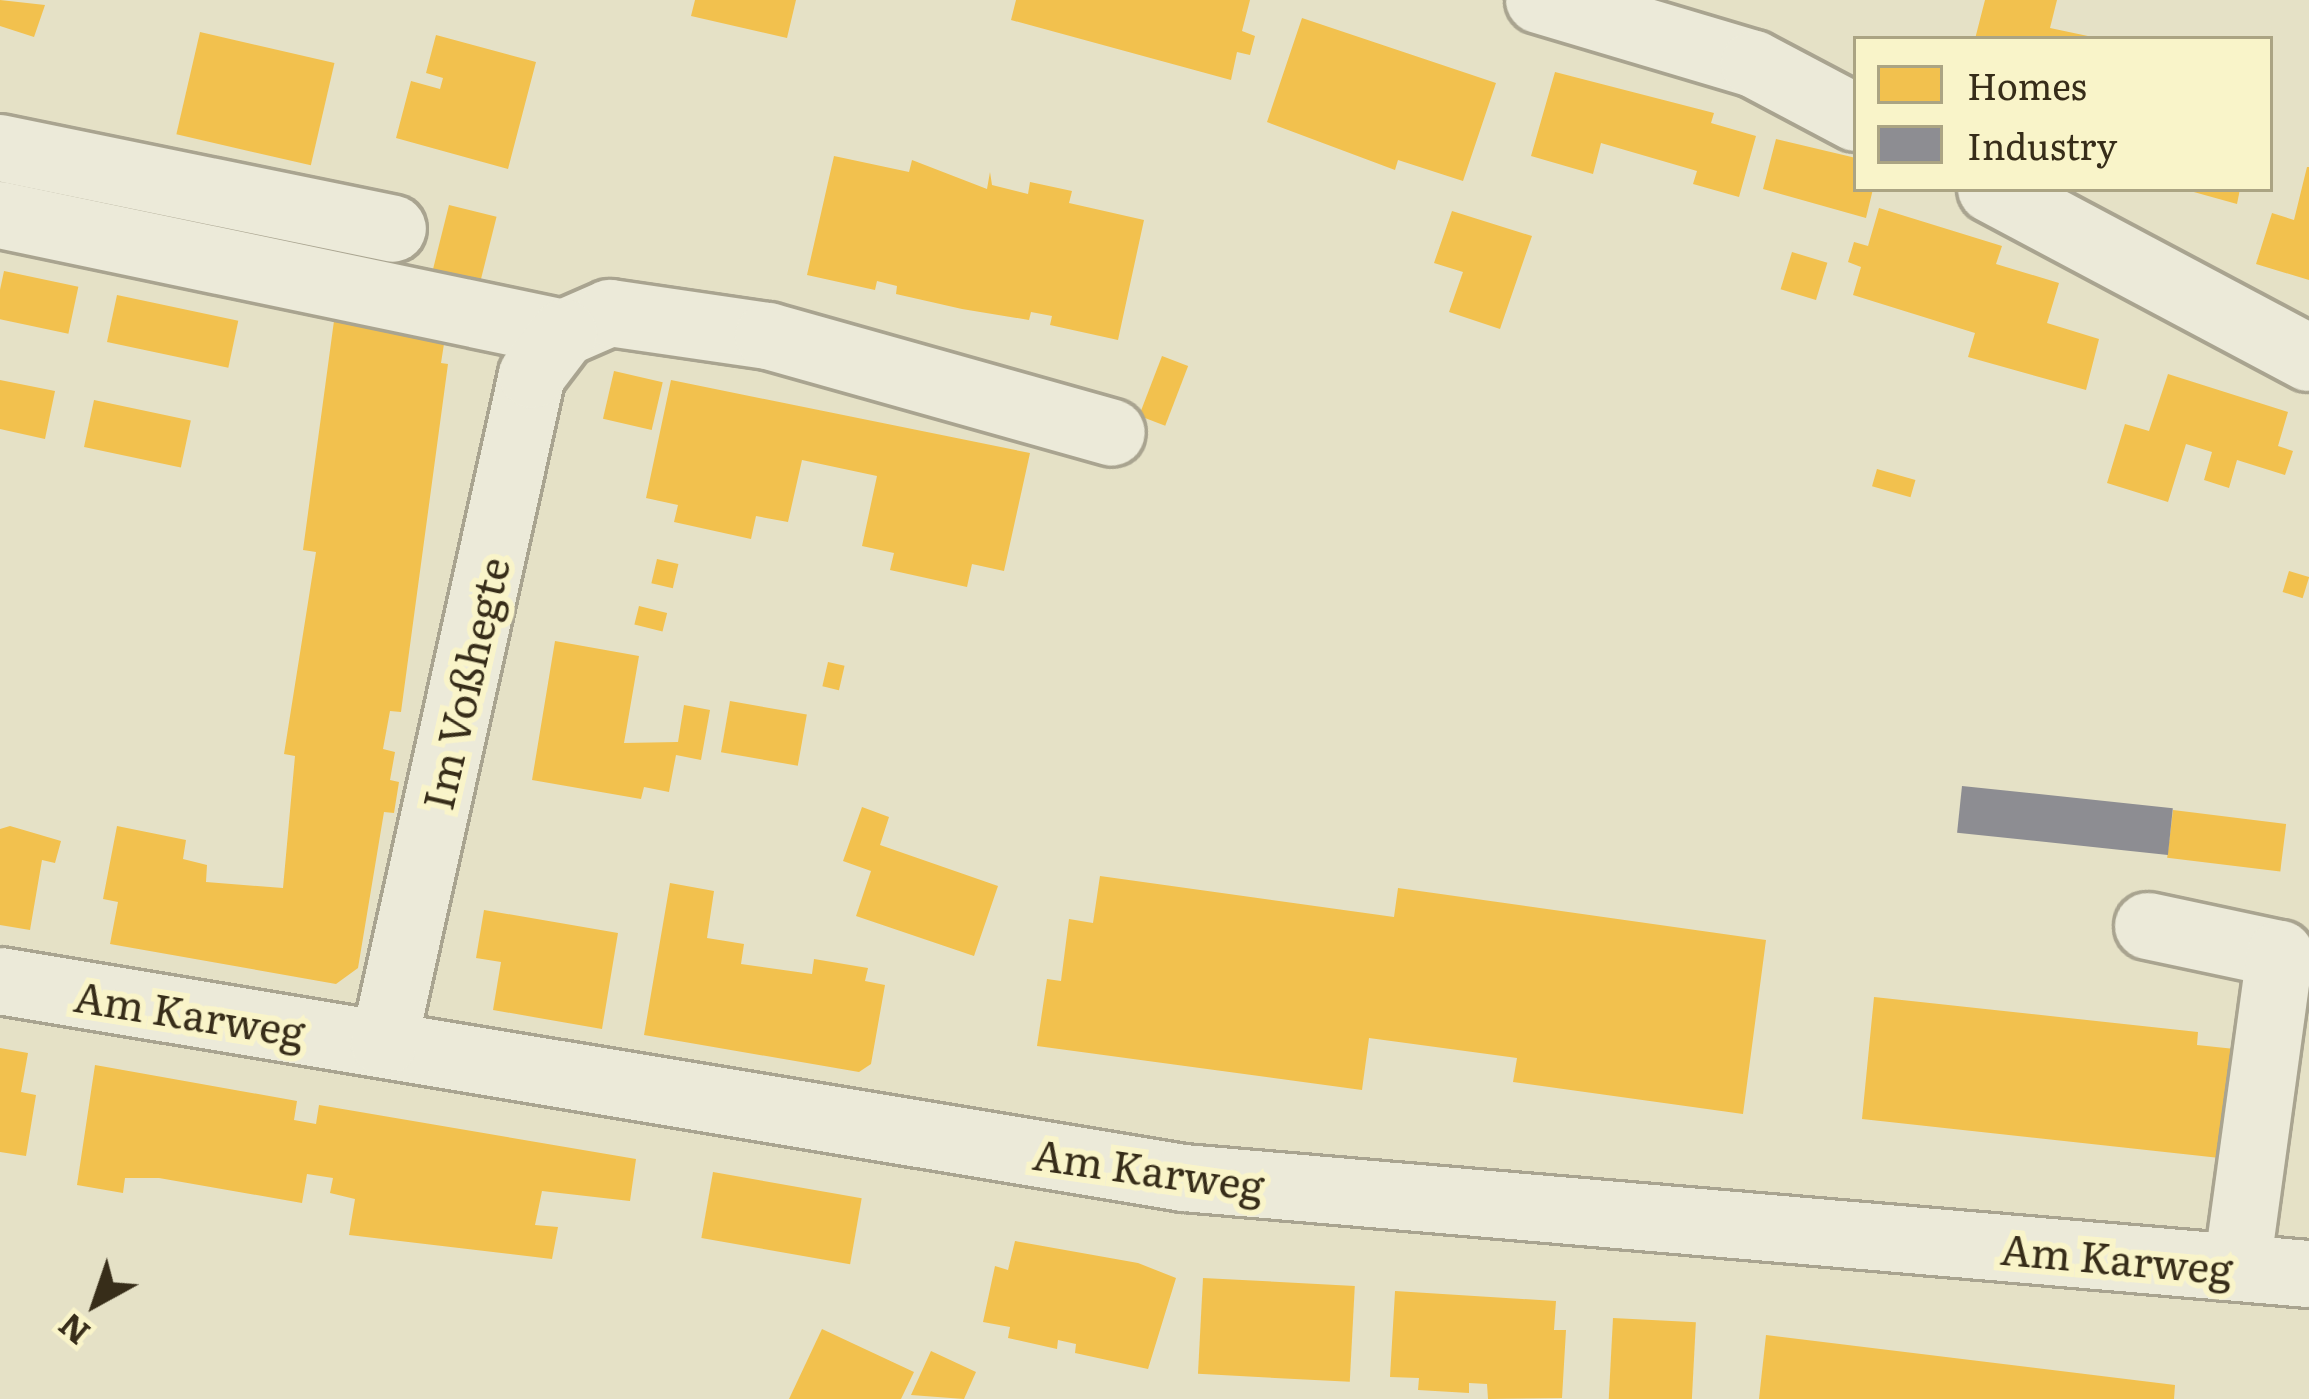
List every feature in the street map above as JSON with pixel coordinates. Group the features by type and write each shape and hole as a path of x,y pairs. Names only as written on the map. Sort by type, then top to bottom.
{"street":[{"path":"1539,0 1754,64 1853,116"},
{"path":"0,148 393,229"},
{"path":"1997,192 2309,358"},
{"path":"0,215 563,333 610,314 768,336 1112,433"},
{"name":"Im Voßhegte","path":"383,1042 532,375 563,333"},
{"path":"2148,926 2280,954 2237,1267"},
{"name":"Am Karweg","path":"0,981 1184,1178 2309,1274"}],"building: Homes":[{"path":"0,0 45,5 34,37 0,26"},
{"path":"695,0 796,0 787,38 691,16"},
{"path":"1016,0 1250,0 1242,31 1255,36 1250,55 1237,52 1231,80 1011,20"},
{"path":"1985,0 2057,0 2050,28 2088,36 1976,36"},
{"path":"1302,18 1496,83 1463,181 1398,160 1395,170 1267,122"},
{"path":"200,32 334,63 311,165 176,134"},
{"path":"436,35 536,62 508,169 396,138 411,81 440,89 443,78 426,73"},
{"path":"1555,72 1714,113 1711,123 1756,136 1739,197 1693,184 1697,171 1601,143 1593,174 1531,156"},
{"path":"1776,139 1853,157 1853,192 1872,192 1866,218 1763,189"},
{"path":"834,156 909,172 912,160 987,189 990,172 992,185 1028,194 1030,182 1072,191 1069,203 1144,220 1118,340 1050,325 1052,316 1031,312 1029,320 962,309 896,294 897,286 877,281 875,290 807,275"},
{"path":"2307,167 2309,280 2256,264 2272,213 2294,220"},
{"path":"2194,192 2239,192 2237,204"},
{"path":"449,205 497,217 480,282 433,270"},
{"path":"1879,208 2002,246 1996,264 2059,283 2047,323 2099,339 2086,390 1968,357 1975,333 1853,295 1861,267 1848,262 1854,242 1868,246"},
{"path":"1452,211 1532,236 1500,329 1449,312 1463,272 1434,263"},
{"path":"1792,252 1827,263 1816,300 1781,289"},
{"path":"4,271 78,287 68,334 0,319"},
{"path":"117,295 238,321 228,368 107,342"},
{"path":"336,306 446,331 441,363 448,364 401,712 390,711 383,749 395,752 390,780 399,782 394,813 384,812 358,968 336,984 110,944 118,902 103,899 117,826 186,840 183,859 207,865 206,882 283,888 295,756 284,754 316,552 303,550"},
{"path":"1162,356 1188,366 1165,426 1139,416"},
{"path":"614,371 663,382 652,430 603,419"},
{"path":"2168,374 2288,412 2278,446 2293,451 2285,475 2237,460 2229,488 2204,480 2212,452 2186,444 2168,502 2107,483 2125,424 2149,431"},
{"path":"0,380 55,391 45,439 0,429"},
{"path":"671,380 1030,453 1004,571 972,564 967,587 890,570 894,553 862,546 877,476 802,460 788,522 756,516 751,539 674,522 678,505 646,498"},
{"path":"94,400 191,421 181,468 84,447"},
{"path":"1877,469 1915,480 1910,497 1872,486"},
{"path":"657,559 678,564 673,588 651,583"},
{"path":"2289,571 2309,577 2303,598 2283,592"},
{"path":"639,606 667,613 663,631 634,624"},
{"path":"555,641 639,656 624,743 678,742 684,705 710,710 701,760 676,755 669,792 644,787 641,799 532,780"},
{"path":"828,662 845,666 839,690 822,686"},
{"path":"730,701 807,715 798,766 721,752"},
{"path":"862,807 889,817 880,845 998,886 974,956 856,916 871,871 843,861"},
{"path":"2173,810 2286,824 2280,872 2167,858"},
{"path":"10,826 61,841 55,863 42,860 30,930 0,925 0,829"},
{"path":"1100,876 1394,917 1398,888 1766,940 1743,1114 1513,1082 1517,1058 1369,1038 1362,1090 1037,1046 1047,979 1061,981 1069,919 1093,923"},
{"path":"670,883 714,891 707,938 744,944 741,964 812,974 814,959 868,968 865,981 885,985 871,1064 859,1072 644,1035"},
{"path":"484,910 618,933 602,1029 493,1010 501,962 476,958"},
{"path":"1874,997 2198,1032 2197,1045 2235,1049 2229,1159 1862,1119"},
{"path":"0,1048 28,1053 21,1092 36,1095 26,1156 0,1152"},
{"path":"95,1065 297,1101 294,1120 316,1124 319,1105 636,1159 630,1201 542,1191 535,1225 558,1227 552,1259 349,1235 355,1199 330,1193 333,1178 307,1174 302,1203 159,1178 125,1178 123,1193 77,1185"},
{"path":"713,1172 862,1198 850,1264 701,1238"},
{"path":"1015,1241 1138,1263 1176,1278 1148,1369 1075,1353 1076,1344 1058,1340 1057,1349 1008,1338 1010,1327 983,1322 995,1266 1008,1270"},
{"path":"1203,1278 1355,1286 1350,1382 1198,1374"},
{"path":"1395,1291 1556,1301 1554,1330 1566,1330 1562,1398 1488,1399 1487,1384 1469,1383 1469,1393 1418,1390 1419,1378 1390,1377"},
{"path":"1613,1318 1696,1322 1692,1399 1609,1399"},
{"path":"822,1329 914,1372 901,1399 789,1399"},
{"path":"1766,1335 2175,1385 2174,1399 1759,1399"},
{"path":"931,1351 976,1372 964,1399 911,1395"}],"building: Industry":[{"path":"1962,786 2173,808 2168,855 1957,833"}]}
